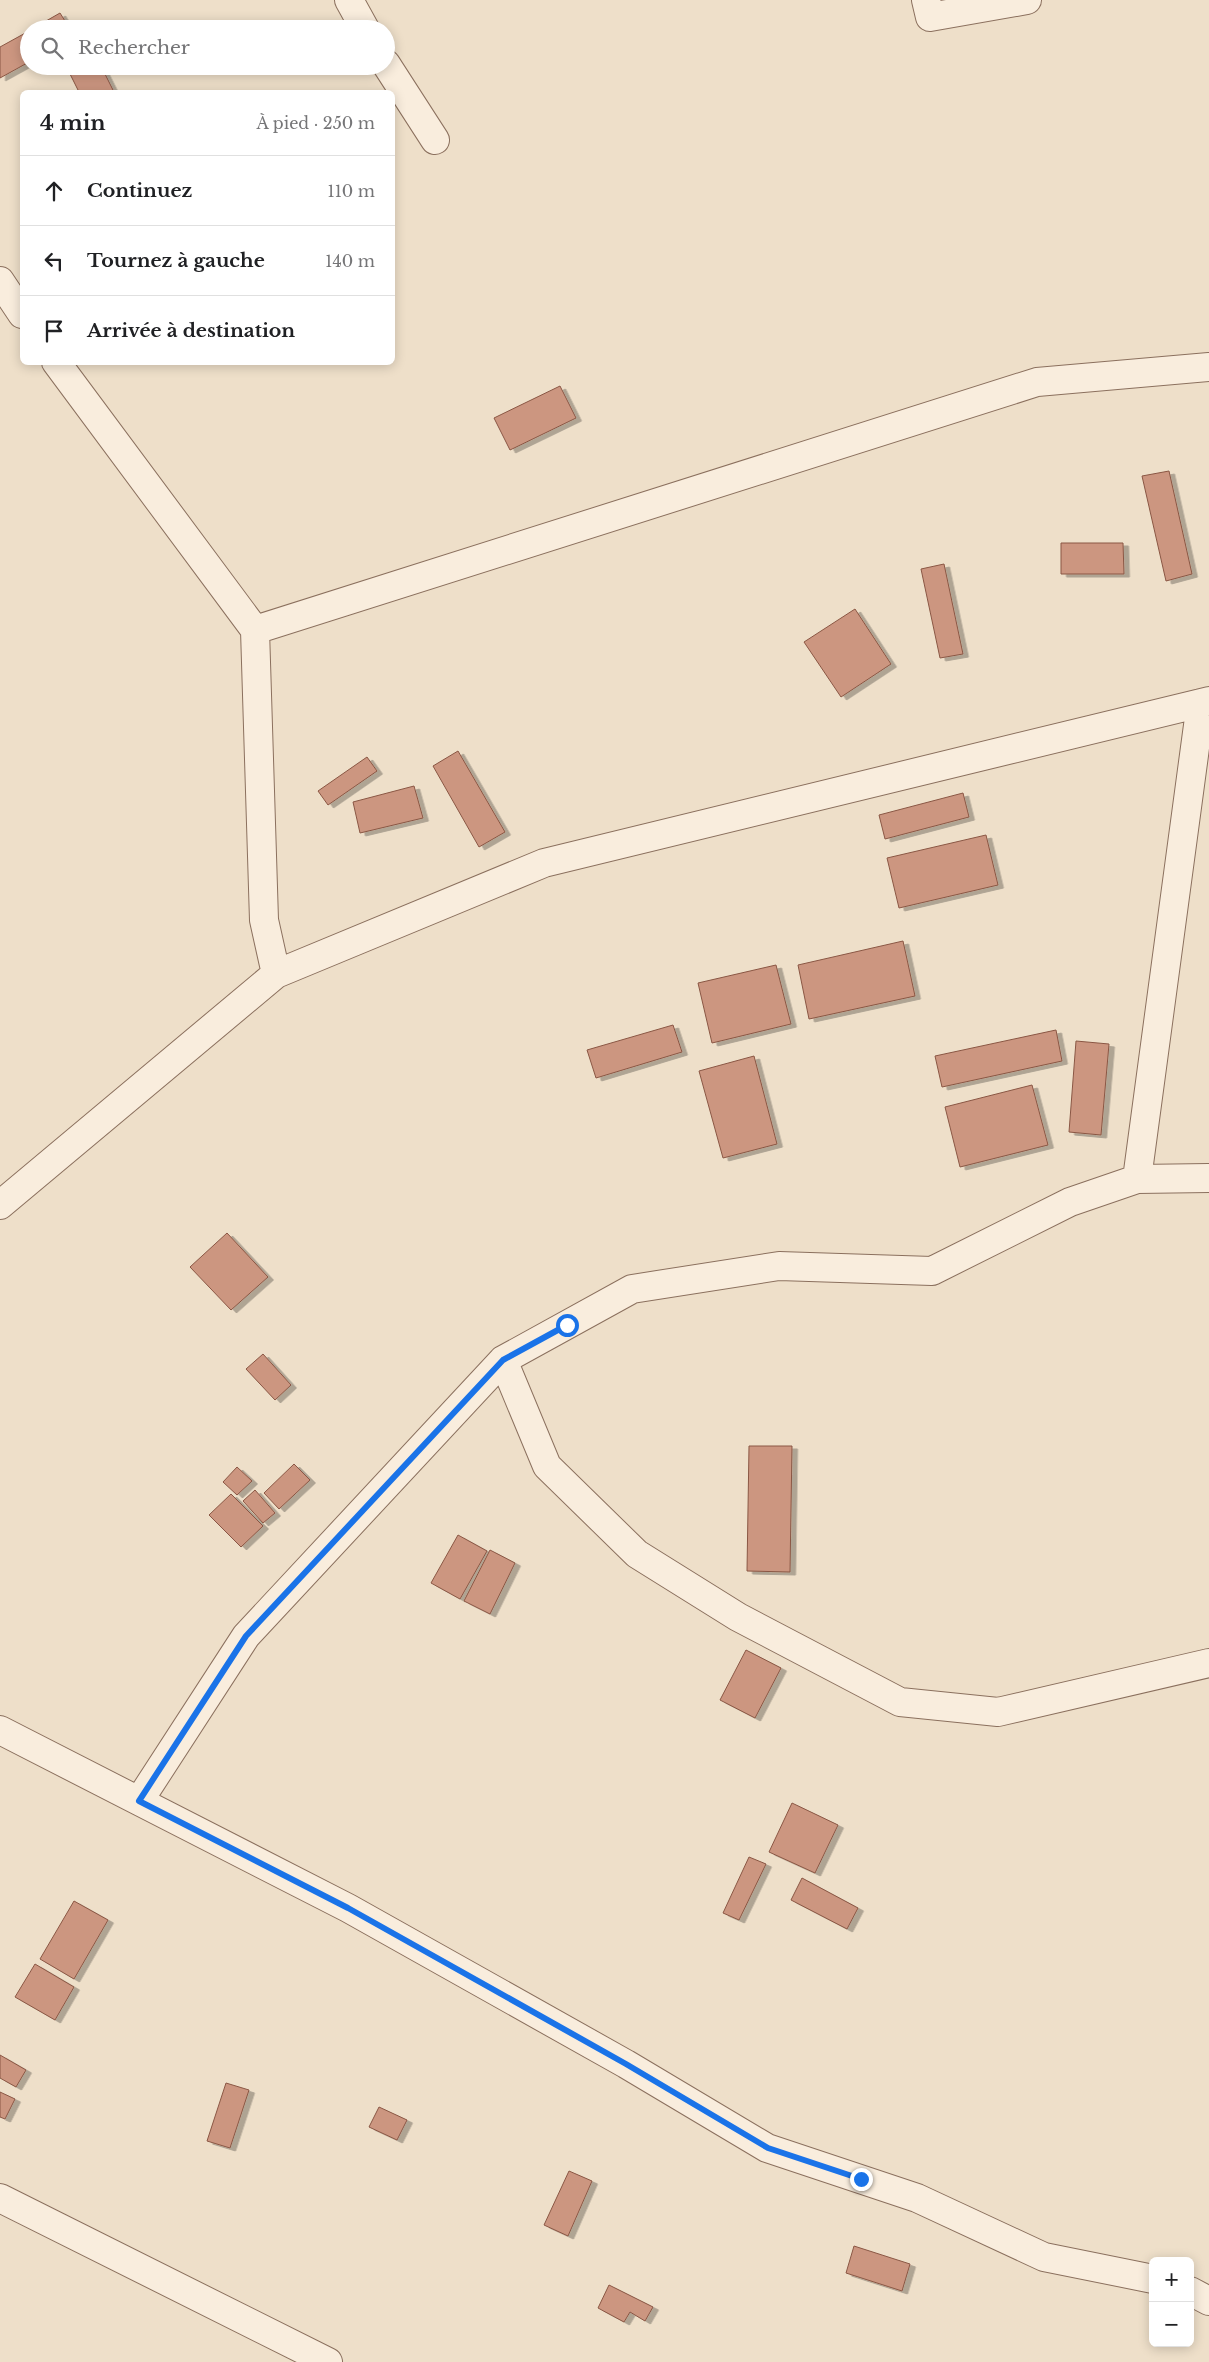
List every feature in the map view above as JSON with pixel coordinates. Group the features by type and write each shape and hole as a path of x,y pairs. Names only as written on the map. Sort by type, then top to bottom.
{"street":[{"path":"349,0 360,20"},
{"path":"926,0 930,17 1028,0"},
{"path":"393,75 435,140"},
{"path":"0,282 20,311"},
{"path":"58,365 255,630 264,920 276,974"},
{"path":"255,630 1037,382 1209,367"},
{"path":"0,1205 276,974 544,862 1205,702 1137,1179"},
{"path":"139,1801 246,1636 503,1360 632,1289 779,1266 932,1271 1070,1202 1137,1179 1209,1178"},
{"path":"503,1360 547,1466 637,1554 738,1617 900,1702 998,1712 1209,1662"},
{"path":"0,1730 348,1908 626,2064 768,2148 917,2198 1044,2257 1149,2278"},
{"path":"0,2198 328,2362"},
{"path":"1194,2293 1209,2301"}],"building":[{"path":"60,13 64,20 48,20"},
{"path":"20,36 20,67 0,78 0,47"},
{"path":"70,75 106,75 113,90 78,90"},
{"path":"560,386 576,418 510,450 494,418"},
{"path":"1169,471 1192,574 1166,581 1142,476"},
{"path":"1061,543 1123,543 1124,574 1061,574"},
{"path":"944,564 963,654 940,658 921,569"},
{"path":"855,609 891,664 841,697 804,642"},
{"path":"458,751 505,832 479,847 433,766"},
{"path":"367,757 377,771 328,805 318,791"},
{"path":"414,786 423,818 360,833 353,802"},
{"path":"963,793 969,817 885,839 879,815"},
{"path":"986,835 998,885 899,908 887,858"},
{"path":"903,941 915,996 809,1019 798,965"},
{"path":"776,965 791,1024 712,1043 698,983"},
{"path":"673,1025 682,1052 596,1078 587,1050"},
{"path":"1056,1030 1062,1061 942,1087 935,1056"},
{"path":"1076,1041 1109,1044 1101,1135 1069,1132"},
{"path":"754,1056 777,1144 723,1158 699,1071"},
{"path":"1032,1085 1048,1145 960,1167 945,1107"},
{"path":"227,1233 268,1277 231,1310 190,1267"},
{"path":"263,1354 291,1385 275,1400 246,1369"},
{"path":"749,1446 792,1446 790,1572 747,1571"},
{"path":"294,1464 310,1480 279,1509 264,1493"},
{"path":"237,1467 252,1481 237,1495 223,1482"},
{"path":"255,1490 275,1513 263,1523 243,1501"},
{"path":"231,1494 263,1526 241,1547 209,1515"},
{"path":"458,1535 487,1551 460,1599 431,1583"},
{"path":"490,1550 515,1563 490,1614 464,1601"},
{"path":"746,1650 781,1668 755,1718 720,1700"},
{"path":"792,1803 838,1825 815,1873 769,1852"},
{"path":"749,1857 766,1864 739,1920 723,1913"},
{"path":"802,1878 858,1908 847,1929 791,1900"},
{"path":"74,1901 108,1920 74,1979 40,1959"},
{"path":"35,1964 74,1987 55,2020 15,1997"},
{"path":"0,2055 26,2070 16,2087 0,2078"},
{"path":"226,2083 249,2090 230,2148 207,2141"},
{"path":"0,2092 15,2099 5,2119 0,2117"},
{"path":"379,2107 407,2120 397,2140 369,2127"},
{"path":"569,2171 592,2181 568,2236 544,2225"},
{"path":"854,2246 910,2264 902,2291 846,2273"},
{"path":"609,2285 653,2307 645,2321 630,2312 624,2322 598,2308"}],"route":[{"path":"567,1325 503,1360 246,1636 139,1801 348,1908 626,2064 768,2148 861,2179"}]}
